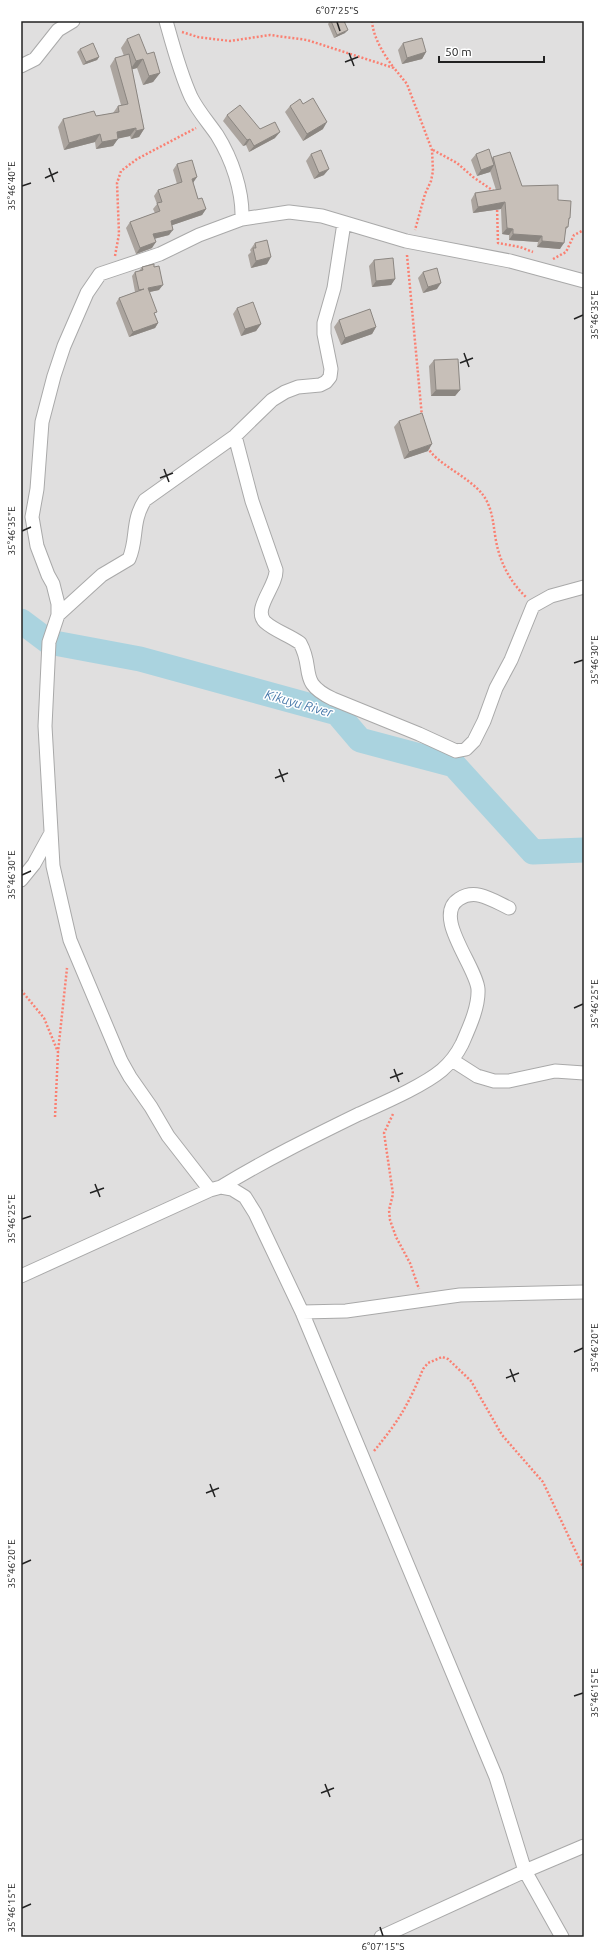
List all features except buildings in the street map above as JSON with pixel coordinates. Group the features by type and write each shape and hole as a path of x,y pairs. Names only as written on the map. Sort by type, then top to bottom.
{"street":[{"path":"21,66 35,59 58,30 73,21"},
{"path":"166,24 191,96 207,123 216,133 228,158 243,204 242,219"},
{"path":"562,1937 525,1870 496,1778 302,1312 255,1213 245,1197 232,1189 216,1189 168,1136 151,1107 130,1077 108,1030 70,940 54,866 45,726 49,642 58,615 57,596 37,546 32,517 37,489 42,422 54,376 64,346 87,292 100,274 160,254 199,235 242,219 289,212 322,216 409,242 541,266 584,281"},
{"path":"58,615 102,575 129,559 135,522 139,510 145,500 235,436 272,400 285,392 298,387 320,385 326,382 330,377 331,369 324,334 324,323 334,288 344,223"},
{"path":"235,436 252,501 276,570 274,583 263,602 261,617 269,625 300,643 310,681 320,693 456,751 466,749 474,741 484,721 496,688 511,660 529,614 537,603 551,596 584,587"},
{"path":"21,880 34,864 51,833"},
{"path":"21,1276 216,1189 275,1156 397,1095 441,1071 452,1060 462,1044 476,1008 478,989 472,969 450,923 450,912 455,901 466,894 475,894 509,908"},
{"path":"452,1060 477,1076 494,1081 509,1081 555,1071 584,1073"},
{"path":"302,1312 346,1311 460,1295 584,1292"},
{"path":"381,1937 525,1870 584,1846"}],"path":[{"path":"372,21 372,28 387,59 407,84 432,150 433,171 431,181 425,194 409,242 424,423"},
{"path":"166,24 198,37 230,41 270,35 308,40 394,68"},
{"path":"112,270 119,234 117,183 121,171 137,159 207,123"},
{"path":"432,150 457,164 495,192 496,198"},
{"path":"497,205 498,243 520,247 534,253 541,266 566,252 574,236 584,230"},
{"path":"428,444 434,457 469,480 482,493 489,504 504,567 522,593 528,599 537,603"},
{"path":"55,1117 58,1052 67,962"},
{"path":"21,990 44,1018 58,1052"},
{"path":"397,1095 396,1105 384,1133 393,1194 389,1210 390,1220 396,1237 414,1272 421,1300"},
{"path":"364,1462 395,1426 410,1401 428,1363 442,1358 448,1359 471,1381 502,1434 543,1482 584,1569"}],"shaded area":[{"path":"21,21 584,21 584,1937 21,1937"}],"waterway":[{"name":"Kikuyu River","path":"21,621 49,642 140,659 337,713 360,740 454,765 533,852 584,850"}]}
